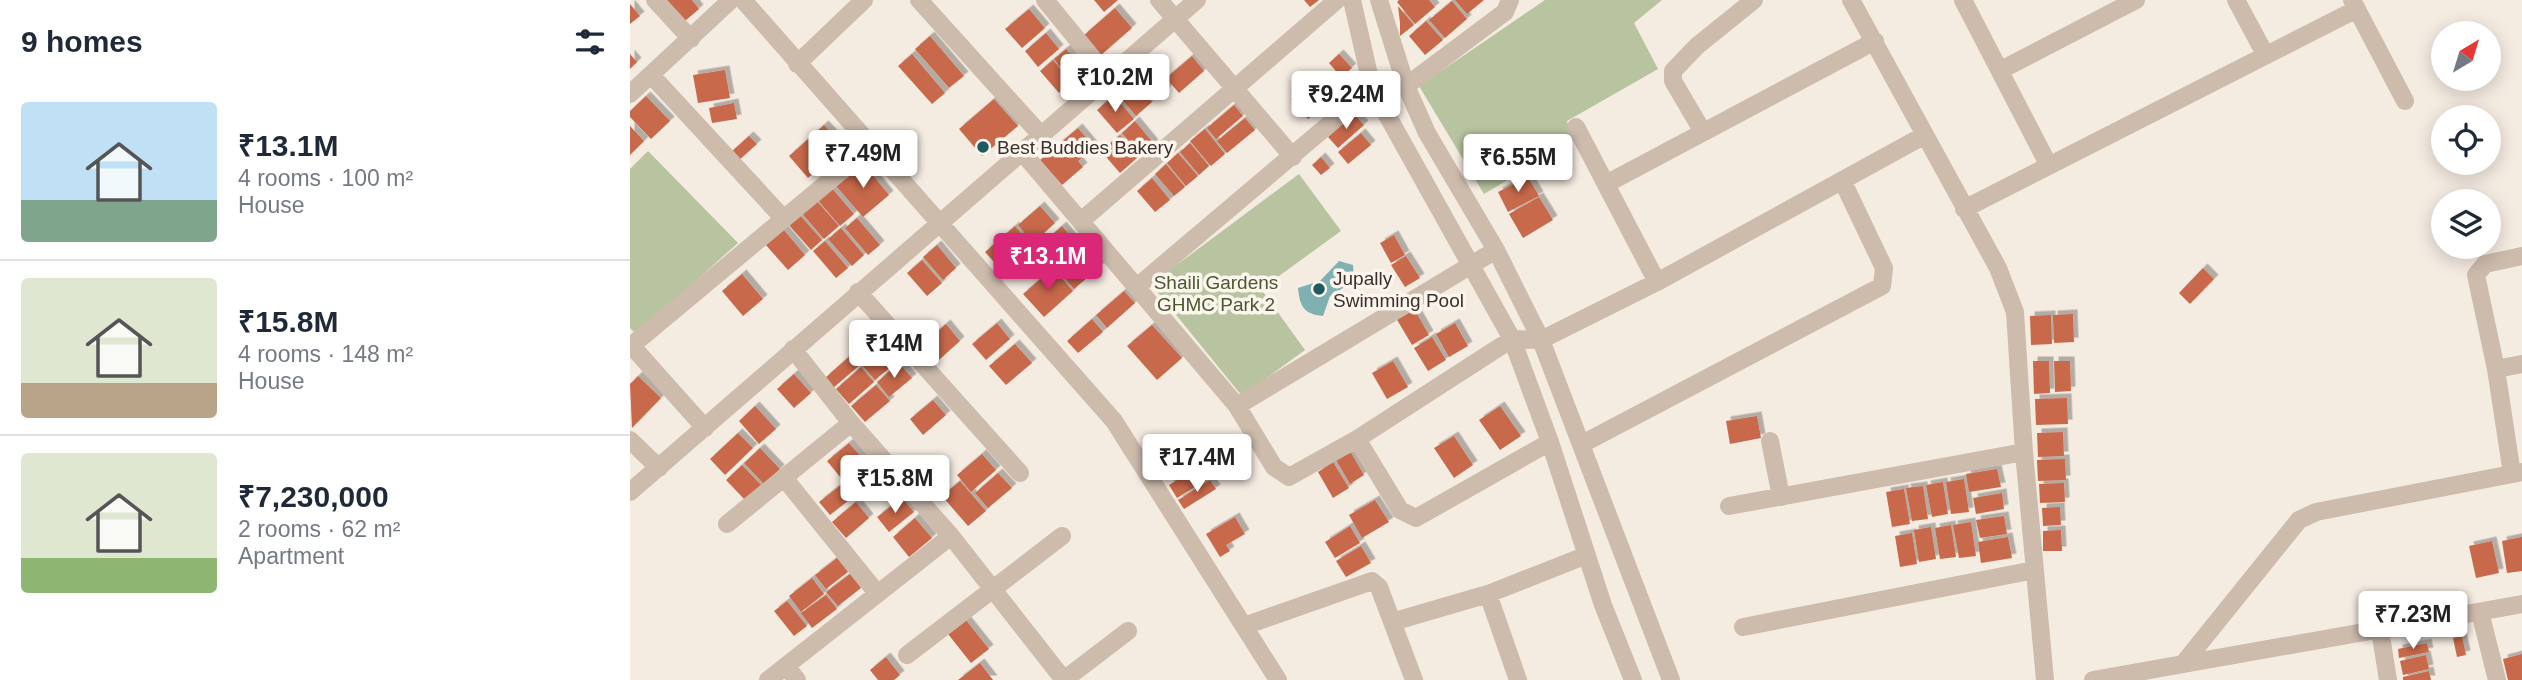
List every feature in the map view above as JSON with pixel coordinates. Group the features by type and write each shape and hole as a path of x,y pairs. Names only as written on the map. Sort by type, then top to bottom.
{"street":[{"path":"655,0 691,39"},
{"path":"630,94 731,0"},
{"path":"743,0 870,147 943,223 1114,421 1278,680"},
{"path":"797,64 864,0"},
{"path":"919,0 1041,135"},
{"path":"1045,0 1108,77"},
{"path":"1159,0 1293,156"},
{"path":"630,492 1197,0"},
{"path":"1081,221 1237,90 1337,0"},
{"path":"1352,0 1372,88 1512,339 1633,680"},
{"path":"1138,286 1372,88 1406,86 1505,12 1510,0"},
{"path":"1703,132 1673,81 1673,71 1697,46 1754,0"},
{"path":"1851,0 1998,268 2015,312 2024,452 2045,680"},
{"path":"1963,0 2049,164"},
{"path":"2001,70 2136,0"},
{"path":"2236,0 2265,54"},
{"path":"1382,1 1406,86 1427,133 1496,250 1541,340 1671,680"},
{"path":"1964,209 2265,54 2355,4 2405,101"},
{"path":"1606,184 1875,41"},
{"path":"651,75 784,219"},
{"path":"1576,127 1657,282"},
{"path":"1022,152 1237,406 1274,467 1286,477 1299,474 1357,439 1512,339 1541,340 1657,282 1925,135"},
{"path":"705,428 631,345 870,147"},
{"path":"1582,444 1882,286 1884,268 1842,180"},
{"path":"1237,406 1496,250"},
{"path":"2183,664 2299,520 2316,512 2517,473 2476,275 2485,264 2522,256"},
{"path":"859,292 1020,473"},
{"path":"793,349 851,423 951,536 1064,680 1128,631"},
{"path":"2496,369 2522,364"},
{"path":"727,524 851,423"},
{"path":"1357,439 1400,510 1416,518 1550,442"},
{"path":"630,440 659,468"},
{"path":"1770,441 1781,497"},
{"path":"1729,506 2024,452"},
{"path":"785,479 877,593"},
{"path":"768,680 792,673 877,593 951,536"},
{"path":"907,655 1062,536"},
{"path":"1392,622 1488,594 1587,555"},
{"path":"1744,626 2034,570"},
{"path":"1244,626 1372,581 1380,587 1414,680"},
{"path":"1488,594 1518,680"},
{"path":"2093,680 2138,676 2183,664 2522,604"},
{"path":"2480,612 2497,680"},
{"path":"2380,630 2388,680"}],"green space":[{"path":"1545,0 1662,0 1634,23 1658,69 1567,121 1573,141 1484,194 1419,86"},
{"path":"648,151 738,243 636,334 630,328 630,169"},
{"name":"Shaili Gardens GHMC Park 2","path":"1299,174 1341,231 1261,289 1305,350 1242,396 1151,284"}],"water":[{"name":"Jupally Swimming Pool","path":"1339,261 1353,265 1354,281 1330,296 1323,316 1307,311 1300,300 1298,288 1320,281"}],"building":[{"path":"666,0 692,0 699,9 685,21"},
{"path":"1094,0 1118,0 1104,12"},
{"path":"1304,0 1319,0 1310,7"},
{"path":"1429,0 1435,7 1415,24 1397,2"},
{"path":"1455,0 1484,0 1467,14"},
{"path":"1452,1 1467,19 1445,38 1429,20"},
{"path":"630,4 640,16 630,24"},
{"path":"1398,6 1414,25 1400,36 1400,23"},
{"path":"1115,8 1132,28 1100,56 1083,36"},
{"path":"1029,9 1045,28 1022,48 1005,29"},
{"path":"1426,21 1443,40 1425,55 1409,36"},
{"path":"1046,33 1059,49 1038,67 1025,51"},
{"path":"930,36 964,76 949,88 915,49"},
{"path":"1066,49 1084,71 1072,81 1054,59"},
{"path":"630,54 637,62 630,69"},
{"path":"912,54 945,93 932,104 898,66"},
{"path":"1339,54 1352,68 1341,77 1329,63"},
{"path":"1192,56 1204,71 1179,93 1166,78"},
{"path":"1053,60 1071,82 1059,93 1040,71"},
{"path":"1153,68 1170,87 1155,99 1139,80"},
{"path":"725,70 730,98 698,103 693,75"},
{"path":"1133,80 1152,102 1136,116 1117,93"},
{"path":"1309,83 1327,103 1308,119 1291,99"},
{"path":"1114,95 1134,119 1117,133 1097,110"},
{"path":"646,96 670,121 651,139 630,117 630,111"},
{"path":"994,99 1018,126 982,156 959,129"},
{"path":"734,103 737,119 712,123 709,108"},
{"path":"1234,105 1243,116 1216,139 1207,128"},
{"path":"1354,114 1364,125 1338,148 1328,137"},
{"path":"1245,118 1255,130 1227,153 1217,141"},
{"path":"1135,121 1154,144 1141,155 1122,133"},
{"path":"824,125 844,146 808,178 789,156"},
{"path":"630,126 644,141 630,155"},
{"path":"1078,128 1094,147 1078,161 1083,167 1062,185 1040,160"},
{"path":"1205,129 1225,154 1211,166 1190,141"},
{"path":"1361,133 1371,145 1348,164 1338,152"},
{"path":"1120,135 1138,157 1120,173 1101,151"},
{"path":"749,136 757,144 737,162 729,154"},
{"path":"1190,143 1209,166 1199,175 1180,152"},
{"path":"1178,153 1198,176 1186,186 1167,163"},
{"path":"1321,157 1330,168 1321,175 1312,165"},
{"path":"863,163 889,195 863,217 836,186"},
{"path":"1166,164 1185,187 1174,196 1155,174"},
{"path":"1528,177 1539,196 1508,212 1498,192"},
{"path":"1152,178 1170,200 1155,212 1137,191"},
{"path":"830,186 854,214 840,226 816,198"},
{"path":"1539,197 1553,220 1523,238 1509,214"},
{"path":"815,199 839,226 824,239 800,211"},
{"path":"1040,206 1055,223 1033,243 1018,225"},
{"path":"798,213 822,240 811,250 787,223"},
{"path":"857,218 880,245 868,255 845,228"},
{"path":"1015,226 1033,247 1004,273 985,252"},
{"path":"1062,226 1078,245 1054,266 1037,248"},
{"path":"841,228 864,255 852,266 828,239"},
{"path":"783,229 805,255 788,270 765,244"},
{"path":"1394,235 1405,255 1391,263 1380,243"},
{"path":"825,241 848,268 836,278 813,251"},
{"path":"937,245 956,268 943,280 923,257"},
{"path":"1084,245 1102,265 1074,289 1057,269"},
{"path":"1406,256 1420,278 1405,287 1391,265"},
{"path":"922,260 942,283 927,296 907,273"},
{"path":"1053,268 1073,291 1044,317 1023,294"},
{"path":"2203,268 2214,279 2190,304 2179,293"},
{"path":"742,274 763,299 743,316 722,291"},
{"path":"1124,291 1135,303 1107,328 1096,315"},
{"path":"1413,307 1429,335 1412,345 1396,318"},
{"path":"2073,314 2074,342 2054,343 2053,315"},
{"path":"2051,315 2052,344 2031,345 2030,316"},
{"path":"1092,319 1103,332 1078,353 1067,341"},
{"path":"997,323 1010,339 986,360 972,344"},
{"path":"1455,323 1468,346 1449,357 1436,334"},
{"path":"946,324 960,341 932,366 917,349"},
{"path":"1152,325 1182,358 1157,380 1127,346"},
{"path":"876,333 884,343 861,363 853,353"},
{"path":"1432,337 1446,360 1428,371 1414,348"},
{"path":"1015,344 1032,363 1006,385 989,366"},
{"path":"886,345 899,360 875,380 862,365"},
{"path":"851,355 860,365 833,388 825,378"},
{"path":"1393,361 1408,387 1387,399 1372,373"},
{"path":"2033,361 2049,361 2050,393 2034,394"},
{"path":"2054,361 2070,361 2071,391 2055,392"},
{"path":"899,363 912,378 889,397 877,382"},
{"path":"861,367 874,382 849,404 836,389"},
{"path":"794,374 811,393 794,408 777,389"},
{"path":"638,376 661,398 632,428 630,384"},
{"path":"876,385 890,401 865,422 851,406"},
{"path":"2067,398 2068,424 2036,425 2035,399"},
{"path":"933,400 946,415 923,435 910,419"},
{"path":"755,406 776,429 759,444 739,421"},
{"path":"1500,406 1521,436 1500,450 1479,420"},
{"path":"1757,416 1761,438 1730,444 1726,421"},
{"path":"2063,432 2064,456 2038,457 2037,433"},
{"path":"738,433 753,448 725,475 710,459"},
{"path":"1454,436 1473,465 1454,478 1434,448"},
{"path":"849,443 863,459 841,478 827,461"},
{"path":"760,448 780,469 764,484 744,463"},
{"path":"1350,451 1364,475 1350,484 1336,460"},
{"path":"982,454 996,470 971,492 957,475"},
{"path":"2065,459 2066,480 2038,481 2037,460"},
{"path":"868,462 881,478 860,495 846,479"},
{"path":"1333,462 1349,488 1333,498 1318,472"},
{"path":"742,465 762,486 746,501 726,480"},
{"path":"1202,465 1210,478 1177,498 1169,485"},
{"path":"1997,469 2001,487 1969,492 1966,474"},
{"path":"998,473 1012,488 988,508 975,493"},
{"path":"1964,479 1969,512 1951,514 1946,482"},
{"path":"1210,480 1216,489 1184,509 1178,500"},
{"path":"960,481 986,511 968,526 942,496"},
{"path":"1943,482 1948,514 1932,517 1926,485"},
{"path":"2064,483 2065,502 2040,503 2039,484"},
{"path":"842,484 853,497 830,515 819,502"},
{"path":"1923,486 1928,519 1912,521 1906,488"},
{"path":"1904,489 1910,524 1892,527 1886,492"},
{"path":"2002,493 2004,509 1976,514 1973,498"},
{"path":"902,498 914,512 889,532 877,517"},
{"path":"1375,500 1389,522 1362,538 1349,515"},
{"path":"856,502 869,518 846,538 832,522"},
{"path":"2060,507 2061,525 2043,526 2042,508"},
{"path":"2004,516 2007,534 1980,538 1976,520"},
{"path":"1235,517 1245,534 1226,545 1230,551 1220,557 1206,534"},
{"path":"915,518 932,538 909,557 893,537"},
{"path":"1971,522 1976,556 1959,558 1953,525"},
{"path":"1951,525 1956,557 1940,559 1935,528"},
{"path":"1350,526 1360,543 1335,558 1325,542"},
{"path":"1931,527 1936,559 1919,562 1914,530"},
{"path":"2061,530 2062,551 2043,551 2043,531"},
{"path":"1912,533 1917,564 1900,567 1895,536"},
{"path":"2008,537 2012,558 1981,563 1978,542"},
{"path":"2522,537 2522,571 2507,573 2502,541"},
{"path":"2492,541 2499,573 2476,578 2469,546"},
{"path":"1361,546 1371,563 1346,577 1336,561"},
{"path":"837,558 848,572 826,589 815,575"},
{"path":"850,574 861,588 838,606 826,592"},
{"path":"812,578 824,594 801,612 789,596"},
{"path":"826,595 837,609 812,628 801,613"},
{"path":"787,601 807,626 794,636 774,611"},
{"path":"965,619 989,649 971,663 948,634"},
{"path":"2462,636 2466,655 2457,657 2453,638"},
{"path":"2427,643 2429,652 2399,658 2398,649"},
{"path":"2522,654 2522,680 2508,680 2503,659"},
{"path":"2426,655 2429,669 2403,675 2400,661"},
{"path":"886,657 900,675 894,680 878,680 870,670"},
{"path":"980,663 993,680 958,680"},
{"path":"2429,671 2431,680 2403,680 2403,677"}],"place":[{"name":"Best Buddies Bakery","path":"983,147"},
{"name":"Jupally Swimming Pool","path":"1319,289"}]}
